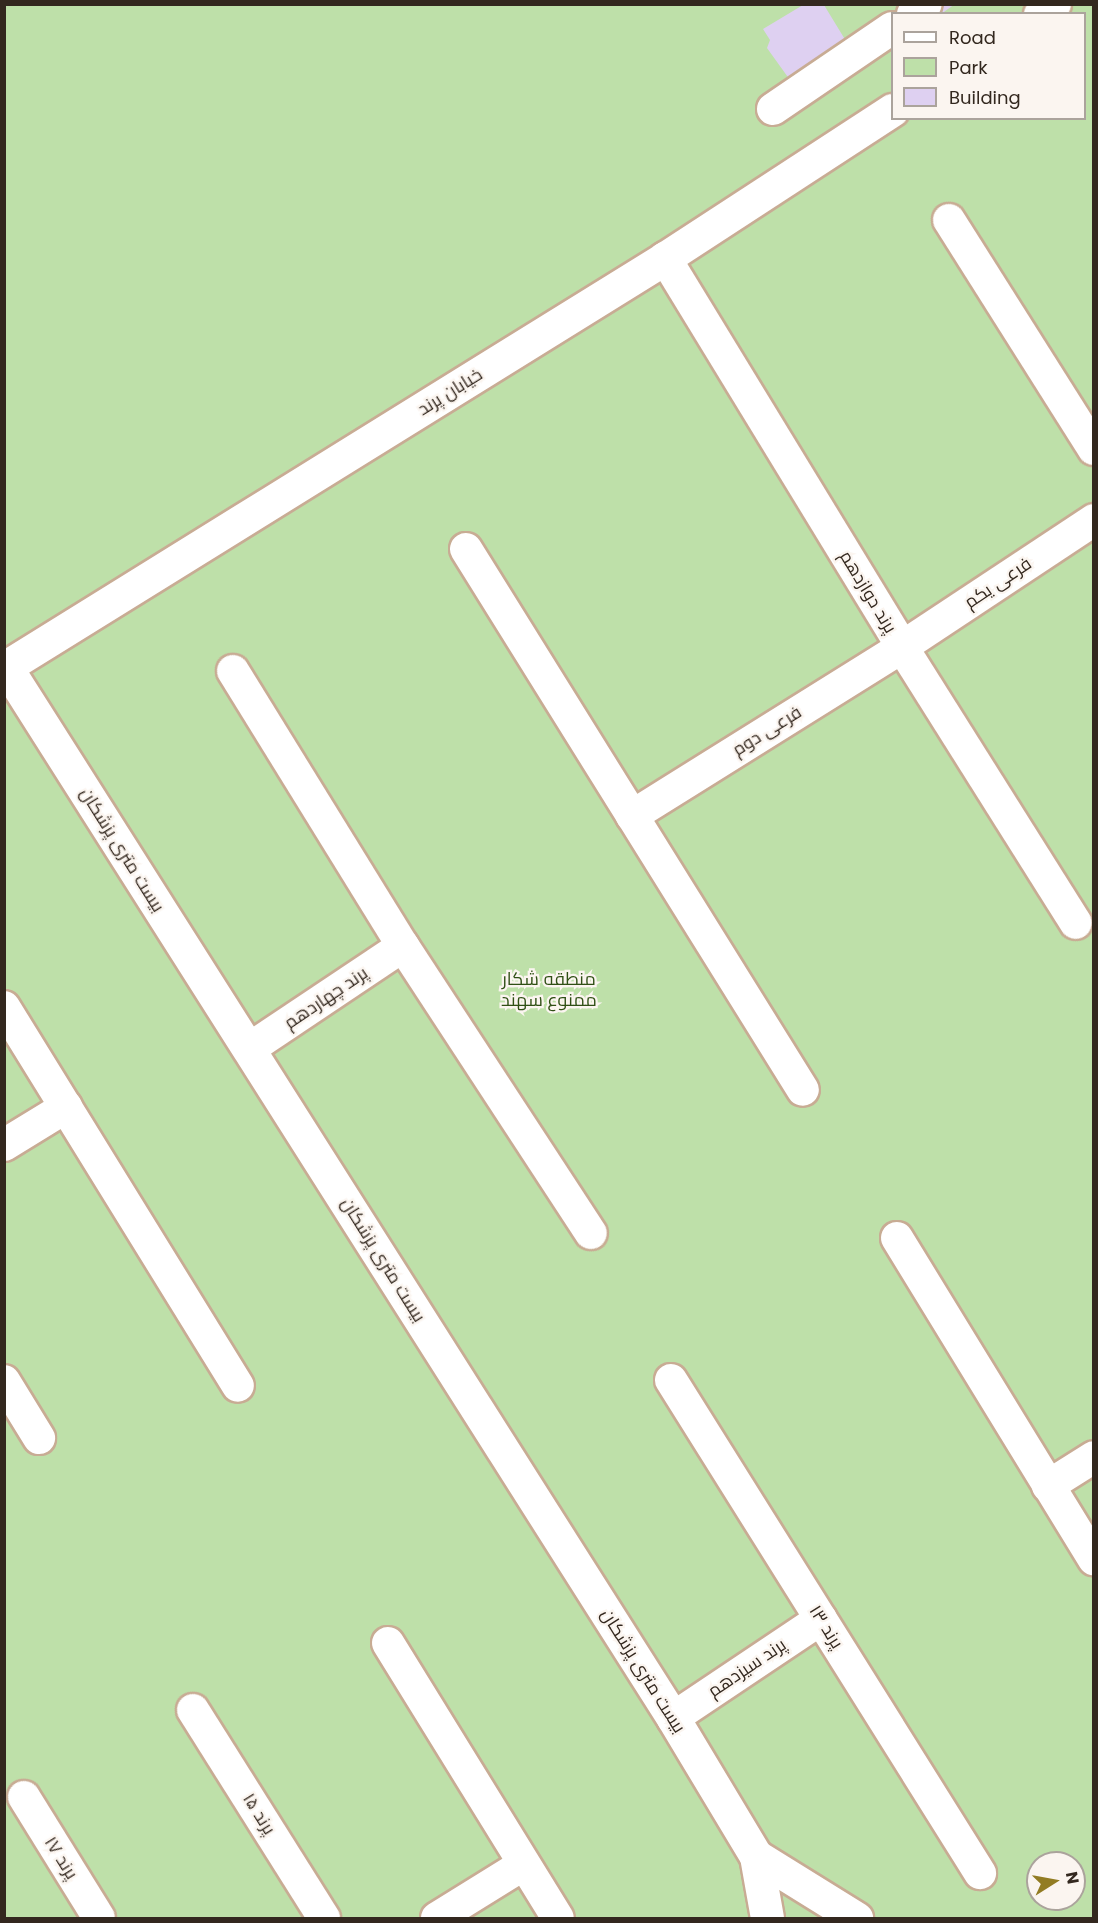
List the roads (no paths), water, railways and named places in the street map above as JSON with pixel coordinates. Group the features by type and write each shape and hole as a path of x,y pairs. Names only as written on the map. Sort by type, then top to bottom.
{"street":[{"path":"773,109 891,29"},
{"name":"خیابان پرند","path":"5,667 665,258 891,111"},
{"path":"949,220 1094,449"},
{"name":"پرند دوازدهم","path":"665,258 902,647 1076,923"},
{"name":"فرعی یکم","path":"902,647 1094,520"},
{"path":"466,549 803,1090"},
{"name":"فرعی دوم","path":"632,816 902,647"},
{"name":"بیست متری پزشکان","path":"5,667 673,1718 756,1856"},
{"path":"232,671 403,946 591,1233"},
{"name":"پرند چهاردهم","path":"249,1049 403,946"},
{"path":"4,1007 238,1386"},
{"path":"4,1145 66,1107"},
{"path":"897,1238 1094,1560"},
{"name":"پرند ۱۳","path":"671,1380 980,1873"},
{"path":"4,1381 39,1438"},
{"path":"1048,1486 1094,1457"},
{"name":"پرند سیزدهم","path":"673,1718 821,1619"},
{"path":"388,1643 558,1918"},
{"name":"پرند ۱۵","path":"193,1710 324,1918"},
{"name":"پرند ۱۷","path":"24,1797 99,1918"},
{"path":"756,1856 767,1918"},
{"path":"756,1856 856,1918"},
{"path":"436,1918 524,1864"}],"park label":[{"name":"منطقه شکار ممنوع سهند","path":"549,990"}]}
